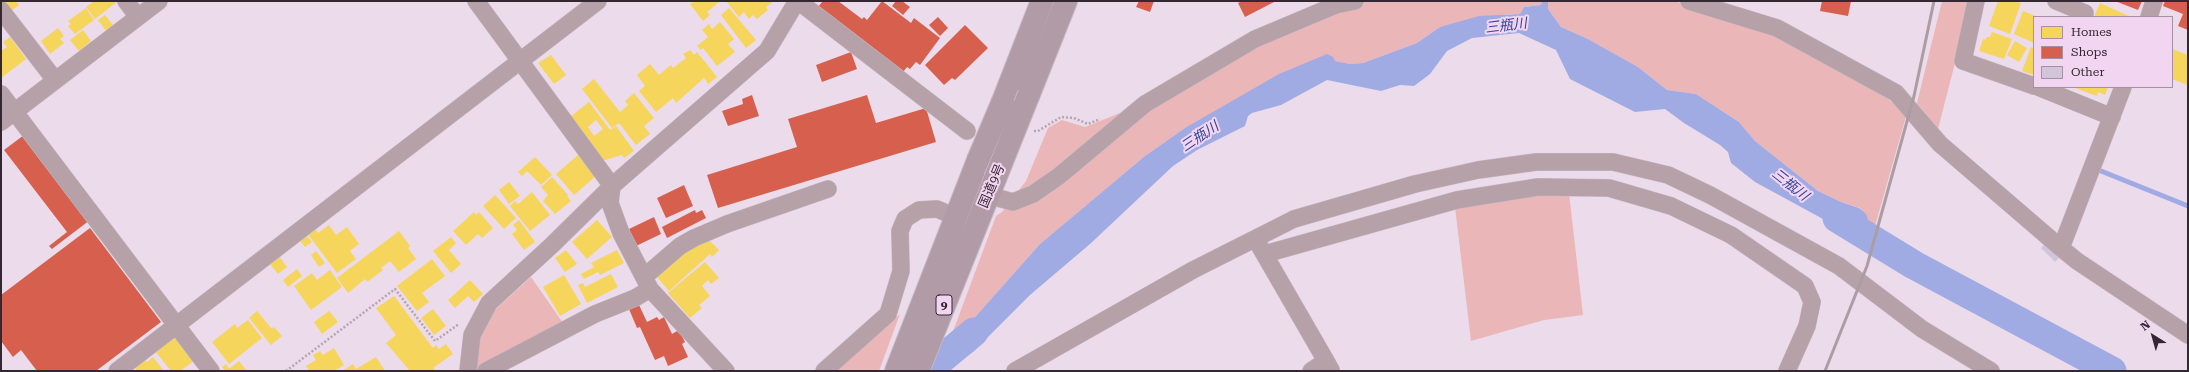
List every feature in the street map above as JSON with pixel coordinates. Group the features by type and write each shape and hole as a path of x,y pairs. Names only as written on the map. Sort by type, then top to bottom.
{"highway":[{"name":"国道9号","path":"896,371 1042,1"},
{"name":"国道9号","path":"918,371 1066,1"}],"street":[{"path":"126,1 138,17"},
{"path":"1,122 159,1"},
{"path":"476,1 521,60 612,186 610,203 621,233 647,283 726,371"},
{"path":"117,371 598,1"},
{"path":"468,371 472,335 489,302 552,245 612,186 766,51 797,1 967,131"},
{"path":"991,187 1013,202 1033,194 1059,176 1145,104 1255,39 1336,5 1355,1"},
{"path":"1689,1 1777,28 1896,93 1940,144 2061,248 2077,261 2188,335"},
{"path":"1976,1 1963,61 2033,86"},
{"path":"2056,1 2085,13 2084,16"},
{"path":"2149,16 2154,1"},
{"path":"1,10 55,80"},
{"path":"2045,88 2058,90 2112,117"},
{"path":"2061,248 2123,88"},
{"path":"1,94 211,371"},
{"path":"1015,371 1192,270 1294,219 1334,206 1415,184 1478,170 1536,162 1613,162 1668,175 1710,195 1839,266 1922,329 1991,371"},
{"path":"1265,254 1457,200 1538,187 1609,188 1671,206 1731,235 1805,286 1812,302 1807,326 1787,371"},
{"path":"486,371 595,314 635,298 680,246 694,238 727,224 828,189"},
{"path":"824,371 888,314 901,271 900,231 905,219 920,210 937,209 956,217"},
{"path":"1255,238 1329,366 1311,371"}],"path":[{"path":"286,371 395,289 435,341 465,320"}],"shaded area":[{"path":"1364,1 1542,1 1541,5 1524,7 1520,14 1510,14 1440,27 1417,43 1363,63 1350,64 1335,61 1185,128 1145,156 1040,244 960,334 949,342 996,216 1002,212 1026,181 1048,128 1062,120 1085,127 1165,95 1259,40"},
{"path":"1548,1 1674,1 1785,36 1850,71 1907,113 1873,233 1869,229 1869,222 1860,208 1841,202 1818,191 1755,141 1739,122 1696,94 1667,90 1638,67 1588,39 1561,27 1548,9"},
{"path":"1942,1 1967,1 1955,63 1938,129 1917,103"},
{"path":"1569,193 1583,315 1544,320 1471,341 1455,207 1509,195"},
{"path":"531,277 563,323 476,369 480,336 486,318"},
{"path":"900,314 879,371 835,371"}],"water":[{"path":"1542,1 1548,1 1548,9 1561,27 1588,39 1638,67 1667,90 1696,94 1739,122 1755,141 1818,191 1841,202 1859,208 1866,214 1869,222 1869,229 1873,233 1869,244 1755,182 1731,163 1728,152 1720,145 1684,123 1665,109 1635,112 1570,79 1556,50 1519,33 1472,38 1447,51 1430,74 1414,86 1400,85 1381,91 1327,80 1281,105 1252,113 1248,116 1245,126 1197,150 1173,166 1090,244 1030,295 974,351 946,371 938,371 949,342 960,334 1040,244 1145,156 1185,128 1279,74 1327,54 1333,57 1335,61 1350,64 1363,63 1417,43 1440,27 1479,16 1520,14 1524,7 1541,5"}],"building: Homes":[{"path":"3,1 16,1 19,5 11,11"},
{"path":"94,1 118,1 95,19 86,7"},
{"path":"695,1 719,2 707,12 710,15 703,21 690,4"},
{"path":"726,1 774,1 766,7 768,10 757,19 753,15 749,19 744,12 739,17"},
{"path":"1998,1 2014,1 2021,3 2010,34 1989,26"},
{"path":"2100,3 2129,16 2094,16"},
{"path":"86,8 94,20 75,34 68,26 71,24 68,21"},
{"path":"729,8 756,40 746,48 721,15"},
{"path":"2023,11 2036,16 2033,16 2033,43 2014,34"},
{"path":"105,15 113,25 106,31 98,20"},
{"path":"720,22 734,39 728,44 735,52 717,66 703,48 701,50 697,46 708,37 702,30 709,24 712,29"},
{"path":"58,28 64,36 60,39 64,43 50,54 41,41"},
{"path":"83,30 91,41 79,51 70,40"},
{"path":"1992,32 2012,39 2004,59 1979,51 1983,39 1985,40 1987,37 1990,37"},
{"path":"10,37 26,59 1,78 1,51 7,47 3,42"},
{"path":"2015,41 2027,48 2019,62 2007,55"},
{"path":"2031,47 2033,48 2033,75 2022,71"},
{"path":"2173,49 2188,55 2188,85 2173,79"},
{"path":"690,50 694,55 697,52 717,77 708,84 704,78 676,103 673,98 656,112 639,91 645,86 637,75 650,64 659,75 671,65 673,68 686,58 683,54"},
{"path":"551,55 566,75 554,84 538,63"},
{"path":"594,79 620,112 628,105 625,101 634,93 654,118 644,126 650,134 636,145 619,123 612,128 582,89"},
{"path":"2075,88 2108,88 2105,95 2098,92 2097,96"},
{"path":"589,102 610,130 616,126 634,151 624,158 622,155 602,161 570,117","holes":["596,120 603,129 594,136 588,127"]},
{"path":"578,155 596,176 574,195 556,174"},
{"path":"535,157 552,175 541,185 527,171 522,176 518,172"},
{"path":"552,177 568,195 567,196 571,201 555,214 543,201 548,195 541,187"},
{"path":"509,182 520,196 509,204 499,190"},
{"path":"532,192 550,215 530,231 510,206 515,201 518,204"},
{"path":"495,195 516,218 504,229 483,206"},
{"path":"474,212 476,215 479,212 493,228 482,238 478,234 466,245 453,231"},
{"path":"519,220 535,242 524,250 512,234 517,230 513,225"},
{"path":"597,220 612,237 587,259 572,242"},
{"path":"329,225 336,235 347,227 359,244 350,251 356,259 337,273 307,233 314,227 318,233"},
{"path":"399,231 410,246 408,248 416,259 399,272 390,261 381,268 383,270 367,282 365,279 348,293 337,278"},
{"path":"306,235 312,242 305,247 300,241"},
{"path":"451,237 456,243 449,250 461,264 451,273 433,251"},
{"path":"707,238 719,250 712,257 710,254 669,291 657,277 697,242"},
{"path":"566,250 577,264 565,272 555,258"},
{"path":"617,250 624,263 600,275 598,272 584,279 581,274 594,267 591,263"},
{"path":"316,251 325,263 319,267 311,255"},
{"path":"279,256 287,267 278,274 269,263"},
{"path":"432,259 445,276 422,293 429,302 417,311 397,286"},
{"path":"705,262 719,278 711,284 708,280 702,286 710,296 699,305 702,308 690,318 668,293"},
{"path":"297,269 302,276 288,287 283,280"},
{"path":"330,270 342,287 311,310 294,286 312,273 317,280"},
{"path":"611,274 618,287 587,303 578,285 583,283 585,287"},
{"path":"564,275 581,304 560,316 543,287"},
{"path":"470,280 483,294 474,302 468,296 455,308 448,300"},
{"path":"394,296 433,348 436,345 439,349 446,344 453,354 433,368 436,371 410,371 386,343 396,335 376,308"},
{"path":"433,309 446,326 434,335 421,318"},
{"path":"257,311 272,329 274,327 282,336 271,345 249,318"},
{"path":"329,311 338,322 322,334 314,322"},
{"path":"248,320 262,338 229,364 212,342 235,324 237,328"},
{"path":"174,336 194,361 180,371 171,371 155,351"},
{"path":"334,348 344,365 334,371 309,371 306,366 316,360 313,355 320,351 323,355"},
{"path":"153,357 164,371 137,371 134,366 144,359 147,362"},
{"path":"376,357 385,371 342,371 353,364 356,369"},
{"path":"239,361 247,371 225,371 222,367 226,364 229,369"}],"building: Shops":[{"path":"823,1 838,1 862,19 864,17 867,20 882,1 911,23 914,18 940,38 920,65 916,62 910,69 907,67 903,72 818,7"},
{"path":"896,1 902,1 910,7 903,15 892,6"},
{"path":"1139,1 1154,1 1150,12 1136,7"},
{"path":"1242,1 1276,1 1245,17 1238,3"},
{"path":"1822,1 1851,1 1848,16 1820,11"},
{"path":"2115,1 2142,1 2138,10"},
{"path":"2165,1 2188,1 2188,30 2178,26 2183,14 2163,6"},
{"path":"938,17 948,28 940,36 929,25"},
{"path":"965,25 988,48 955,80 952,78 944,85 925,65"},
{"path":"851,52 857,69 822,82 816,65"},
{"path":"752,95 759,116 728,126 722,111 743,104 742,99"},
{"path":"867,95 876,123 926,108 936,142 718,208 707,175 797,147 788,119"},
{"path":"24,135 90,220 52,249 49,246 67,232 4,150"},
{"path":"684,185 693,206 666,218 657,198"},
{"path":"695,210 696,213 702,210 706,218 667,238 662,227"},
{"path":"654,217 661,234 636,246 629,229"},
{"path":"90,228 161,322 96,371 37,371 21,350 13,357 1,341 1,295"},
{"path":"639,305 647,322 657,317 659,320 664,317 672,334 679,330 685,342 682,344 688,357 668,366 664,356 655,360 640,327 637,328 629,309"}],"building: Other":[{"path":"2047,241 2062,255 2055,262 2041,248"}],"waterway":[{"path":"2101,171 2188,206"},
{"name":"三瓶川","path":"1837,218 1914,265 2112,371"},
{"name":"三瓶川","path":"927,371 974,332"}],"railway":[{"path":"1825,371 1867,266 1914,96 1934,1"}]}
